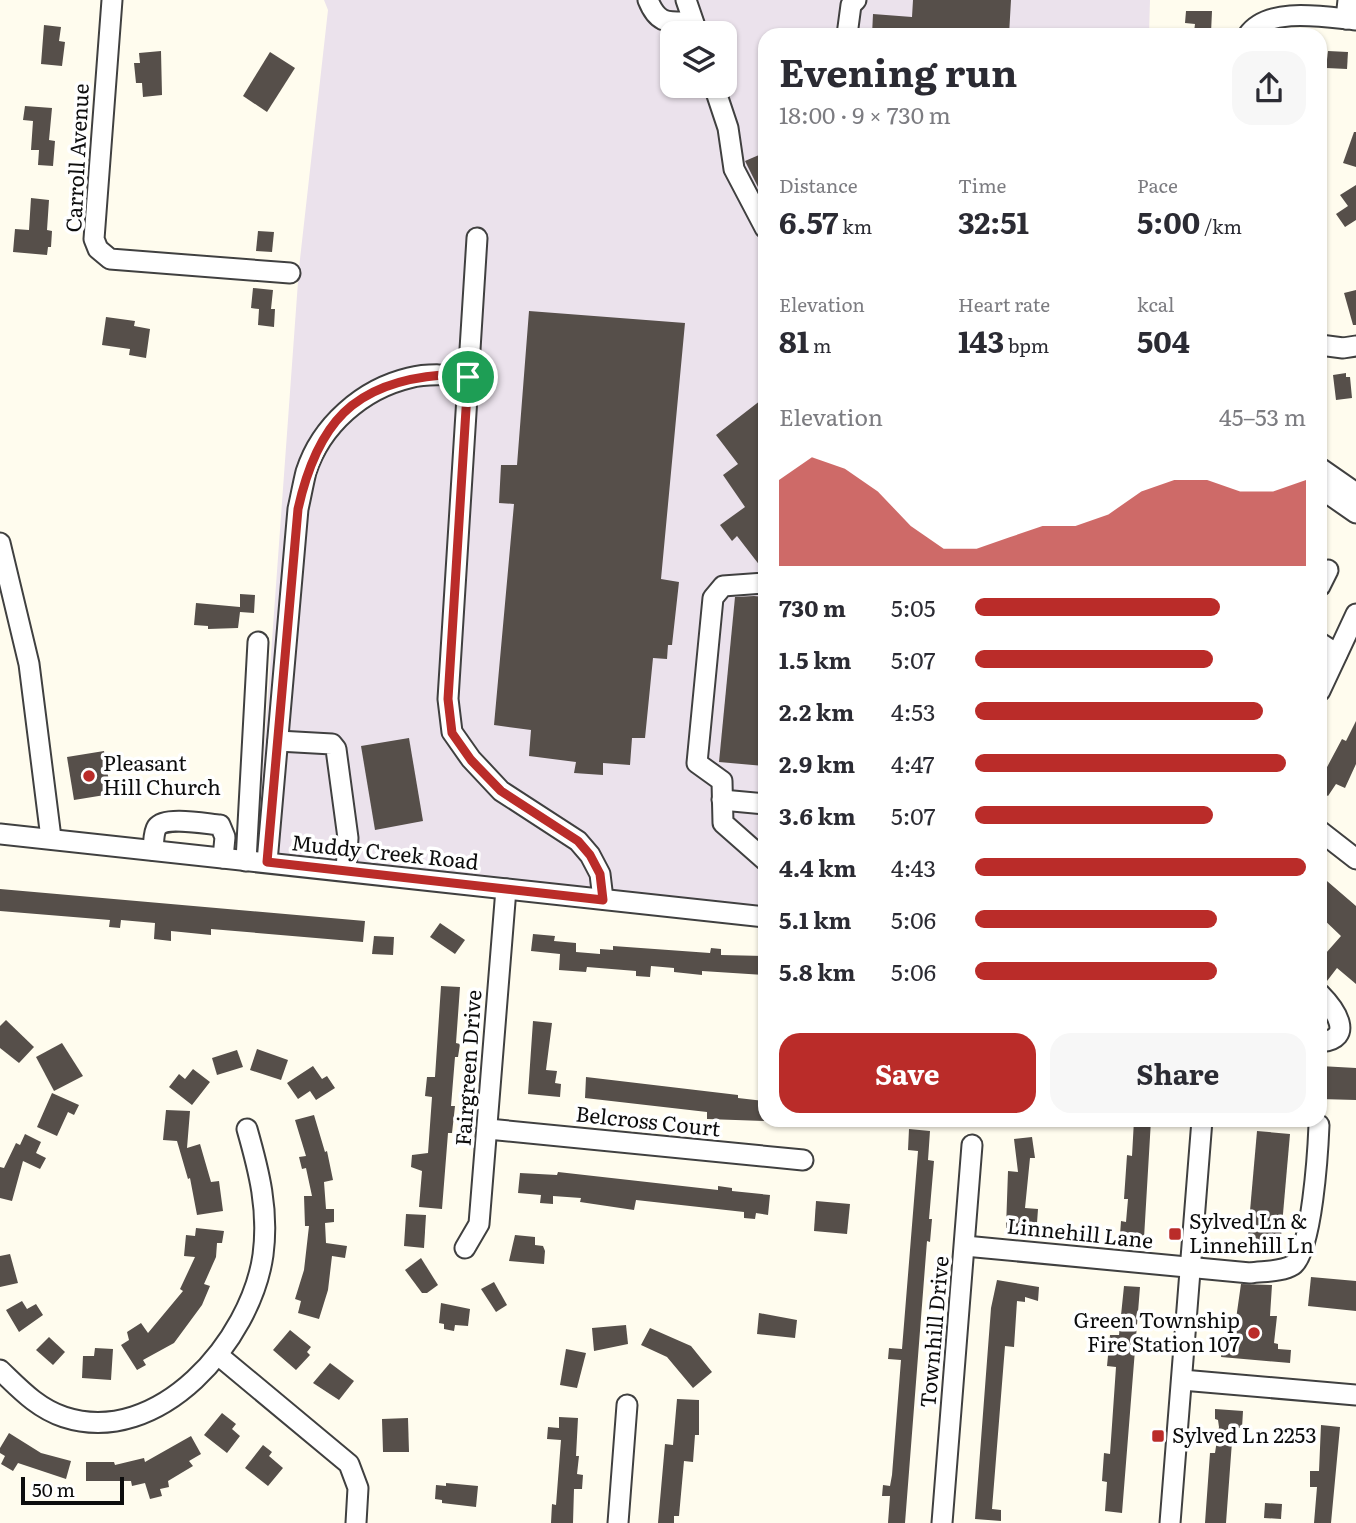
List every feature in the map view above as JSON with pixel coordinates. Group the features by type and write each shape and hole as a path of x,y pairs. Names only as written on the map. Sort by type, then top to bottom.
{"street":[{"name":"Carroll Avenue","path":"111,0 94,239 98,249 110,259 290,273"},
{"path":"648,0 654,15 663,21"},
{"path":"686,0 693,21"},
{"path":"848,28 851,5 856,0"},
{"path":"1254,28 1278,16 1350,13"},
{"path":"719,98 728,128 734,169 758,215"},
{"path":"477,238 448,699 452,733 471,760 501,791 578,841 590,855 600,874 603,900"},
{"path":"1327,346 1356,346"},
{"path":"267,862 298,509 307,470 325,435 347,409 378,388 411,377 468,377"},
{"path":"1327,473 1356,493"},
{"path":"1327,493 1356,513"},
{"path":"0,543 29,664 51,838"},
{"path":"758,584 723,586 713,598 697,763 722,780 723,823 758,847"},
{"path":"1327,676 1356,614"},
{"path":"246,861 258,642"},
{"path":"1327,648 1337,654"},
{"path":"278,741 332,744 336,749 348,838 346,871"},
{"path":"722,800 758,803"},
{"path":"153,850 155,830 159,824 167,821 220,825 225,837 223,858"},
{"name":"Muddy Creek Road","path":"0,834 758,917"},
{"path":"1327,836 1356,859"},
{"name":"Fairgreen Drive","path":"465,1248 479,1224 506,889"},
{"path":"1327,1000 1339,1013 1343,1027 1341,1033 1327,1041"},
{"path":"1170,1523 1201,1127"},
{"name":"Linnehill Lane","path":"965,1246 1250,1273 1279,1270 1294,1264 1301,1255 1311,1216 1319,1127"},
{"path":"0,1370 30,1399 46,1410 74,1419 103,1422 123,1420 158,1406 201,1374 218,1356 248,1306 263,1256 266,1223 264,1198 247,1129"},
{"name":"Belcross Court","path":"488,1129 803,1160"},
{"name":"Townhill Drive","path":"942,1523 972,1144"},
{"path":"218,1356 349,1464 358,1488 356,1523"},
{"path":"1182,1380 1356,1395"},
{"path":"618,1523 627,1405"}],"shaded area":[{"path":"324,0 1150,0 1149,28 758,28 758,916 256,861 299,268 328,10"}],"building":[{"path":"913,0 1011,0 1009,28 872,28 873,14 912,17"},
{"path":"1186,11 1212,11 1211,28 1194,28 1195,24 1185,23"},
{"path":"44,25 61,27 59,41 65,42 62,66 41,64"},
{"path":"161,51 162,95 143,97 142,83 136,83 134,63 140,63 139,53"},
{"path":"1328,51 1348,52 1347,69 1327,68"},
{"path":"270,52 295,68 267,112 243,96"},
{"path":"25,106 52,108 49,140 55,141 53,166 38,165 39,150 31,150 33,121 23,120"},
{"path":"1356,132 1356,167 1343,163"},
{"path":"758,155 758,187 745,161"},
{"path":"1356,185 1356,220 1345,227 1336,214 1348,206 1340,195"},
{"path":"31,198 49,200 47,230 52,231 51,247 48,247 47,255 13,252 15,229 29,230"},
{"path":"258,231 274,232 272,252 256,251"},
{"path":"253,288 273,290 271,309 275,309 274,327 258,325 259,309 251,308"},
{"path":"1356,290 1356,325 1353,325 1344,293"},
{"path":"529,311 685,323 661,579 679,582 672,645 668,645 667,659 653,658 645,738 632,738 630,765 603,763 603,775 574,773 576,762 529,756 531,730 494,725 514,504 499,503 501,465 517,465"},
{"path":"106,317 135,321 134,326 150,329 146,358 129,355 130,349 102,345"},
{"path":"1346,373 1346,377 1350,377 1352,398 1336,400 1333,375"},
{"path":"758,402 758,563 737,536 732,541 720,525 745,507 723,475 738,464 716,435"},
{"path":"240,594 255,595 254,613 240,612 238,628 208,629 208,626 194,625 196,603 240,607"},
{"path":"758,596 758,765 719,762 735,597"},
{"path":"1356,721 1356,764 1345,788 1336,784 1328,796 1327,767 1342,739 1346,741"},
{"path":"409,738 423,821 375,830 361,746"},
{"name":"Pleasant Hill Church","path":"104,751 111,794 74,800 67,757"},
{"path":"1327,881 1356,906 1356,984 1337,968 1327,981 1327,952 1341,936 1327,923"},
{"path":"0,889 365,921 363,942 211,929 211,935 171,931 171,941 154,939 155,923 121,920 120,928 109,927 110,920 0,911"},
{"path":"440,923 465,940 455,954 430,937"},
{"path":"533,934 555,936 554,941 576,943 576,952 600,954 600,949 613,950 613,946 710,953 711,948 721,949 721,955 758,956 758,975 702,971 702,975 651,966 650,977 636,976 636,971 587,967 586,972 559,970 560,954 531,951"},
{"path":"374,936 394,937 393,955 372,954"},
{"path":"441,986 460,987 456,1043 460,1044 458,1057 455,1057 451,1106 455,1106 452,1133 448,1133 442,1209 419,1207 422,1171 411,1167 412,1155 428,1153 432,1097 425,1096 427,1077 435,1077"},
{"path":"6,1020 34,1047 19,1063 0,1048 0,1026"},
{"path":"533,1021 552,1023 546,1070 557,1071 555,1083 561,1084 560,1097 528,1094"},
{"path":"62,1043 83,1076 54,1091 36,1057"},
{"path":"257,1049 288,1060 281,1080 250,1070"},
{"path":"237,1050 243,1067 217,1075 212,1058"},
{"path":"313,1066 322,1079 327,1076 335,1088 316,1100 310,1091 298,1099 287,1083"},
{"path":"1327,1066 1356,1068 1356,1100 1327,1099"},
{"path":"193,1069 210,1082 192,1105 169,1087 179,1074 185,1079"},
{"path":"586,1077 738,1095 738,1098 758,1100 758,1121 707,1119 707,1112 585,1098"},
{"path":"52,1093 79,1105 74,1115 68,1112 57,1136 37,1127"},
{"path":"166,1110 190,1111 187,1148 200,1144 211,1182 219,1181 223,1211 197,1215 190,1178 188,1179 177,1141 163,1140"},
{"path":"314,1115 325,1152 327,1151 333,1180 324,1182 326,1209 334,1209 334,1222 325,1223 326,1243 347,1246 345,1258 332,1256 328,1290 319,1319 298,1313 301,1301 295,1299 304,1270 309,1226 305,1226 304,1196 312,1196 306,1168 302,1169 299,1157 306,1156 295,1120"},
{"path":"1134,1127 1151,1127 1144,1238 1139,1238 1138,1244 1124,1243 1125,1235 1120,1235 1121,1221 1126,1222 1128,1199 1124,1199 1127,1155 1132,1156"},
{"path":"909,1129 930,1131 928,1160 934,1161 929,1219 932,1219 930,1242 927,1241 905,1523 888,1523 890,1496 882,1496 883,1485 890,1486 892,1475 901,1360 888,1359 889,1348 902,1349 918,1151 908,1150"},
{"path":"1257,1131 1290,1134 1280,1248 1247,1245"},
{"path":"25,1134 41,1142 36,1153 46,1158 40,1169 23,1161 12,1201 0,1198 0,1167 4,1168 16,1143 20,1145"},
{"path":"1032,1137 1035,1158 1030,1158 1025,1208 1038,1209 1037,1223 1022,1224 1022,1229 1006,1228 1008,1171 1018,1172 1014,1139"},
{"path":"558,1172 718,1190 718,1186 732,1188 732,1191 770,1195 768,1215 756,1213 755,1219 744,1218 744,1212 636,1200 634,1210 580,1202 581,1198 553,1196 553,1204 540,1203 541,1195 518,1193 520,1173 557,1175"},
{"path":"816,1201 850,1204 847,1234 814,1231"},
{"path":"406,1214 426,1215 424,1248 404,1246"},
{"path":"196,1228 224,1231 222,1243 217,1243 216,1257 204,1284 210,1286 202,1305 174,1343 143,1360 146,1365 137,1370 121,1345 129,1340 127,1332 141,1323 148,1333 183,1291 180,1289 195,1257 184,1256 186,1235 195,1236"},
{"path":"515,1235 535,1237 535,1245 543,1246 545,1251 544,1264 509,1261"},
{"path":"10,1254 18,1283 0,1287 0,1256"},
{"path":"421,1258 438,1285 427,1293 422,1293 405,1270"},
{"path":"1311,1277 1356,1281 1356,1311 1308,1306"},
{"path":"997,1280 1039,1287 1038,1301 1025,1297 1025,1302 1017,1301 1014,1347 1005,1346 992,1509 1001,1510 1001,1521 975,1519 991,1308"},
{"path":"494,1282 507,1305 496,1312 481,1289"},
{"name":"Green Township Fire Station 107","path":"1241,1284 1272,1285 1270,1316 1277,1316 1274,1343 1278,1344 1278,1349 1291,1350 1290,1363 1221,1357 1223,1340 1233,1340"},
{"path":"1124,1286 1140,1287 1122,1513 1105,1511 1107,1482 1102,1481 1104,1453 1110,1454 1116,1367 1107,1366 1110,1335 1119,1335"},
{"path":"22,1301 27,1309 36,1304 43,1315 19,1332 6,1310"},
{"path":"441,1303 470,1309 468,1326 455,1325 454,1331 444,1329 444,1324 439,1323"},
{"path":"759,1313 797,1320 795,1338 757,1334"},
{"path":"626,1325 628,1344 594,1351 592,1328"},
{"path":"650,1328 691,1346 712,1372 693,1388 667,1357 641,1345"},
{"path":"290,1330 311,1347 307,1352 310,1355 296,1370 273,1350"},
{"path":"49,1337 65,1352 53,1365 36,1350"},
{"path":"95,1348 113,1349 111,1380 82,1378 83,1356 94,1356"},
{"path":"566,1349 586,1353 577,1388 560,1385"},
{"path":"330,1363 354,1381 339,1400 313,1383"},
{"path":"677,1399 699,1400 699,1435 695,1435 693,1462 684,1461 679,1516 674,1516 674,1523 658,1523 665,1444 673,1445"},
{"path":"1215,1409 1243,1411 1242,1428 1233,1428 1226,1523 1205,1523 1210,1453 1215,1453 1219,1427 1218,1420 1215,1419"},
{"path":"222,1413 236,1424 232,1429 240,1436 227,1453 204,1435"},
{"path":"559,1417 578,1418 577,1474 583,1475 582,1489 574,1489 573,1523 551,1523 552,1504 556,1505 561,1440 547,1439 548,1427 559,1428"},
{"path":"408,1418 409,1452 383,1452 382,1419"},
{"path":"1321,1425 1340,1427 1331,1523 1314,1523 1317,1487 1310,1487 1310,1471 1319,1471"},
{"path":"9,1433 41,1453 71,1461 66,1479 18,1463 13,1471 1,1464 5,1456 0,1453 0,1448"},
{"path":"191,1436 201,1454 189,1461 193,1466 168,1481 169,1487 160,1489 162,1496 150,1499 145,1483 132,1486 131,1481 86,1481 86,1462 114,1462 115,1465 144,1458 145,1462"},
{"path":"263,1445 272,1452 269,1456 283,1468 268,1486 245,1468"},
{"path":"446,1483 478,1486 476,1507 442,1503 442,1500 435,1499 436,1485 446,1486"},
{"path":"1265,1503 1282,1504 1281,1519 1264,1518"}],"place":[{"name":"Pleasant Hill Church","path":"89,776"},
{"name":"Sylved Ln & Linnehill Ln","path":"1175,1234"},
{"name":"Green Township Fire Station 107","path":"1254,1333"},
{"name":"Sylved Ln 2253","path":"1158,1436"}],"route":[{"path":"411,377 468,377 448,699 452,733 471,760 501,791 578,841 590,855 600,874 603,900 267,862 298,509 307,470 325,435 347,409 378,388 411,377"}]}
